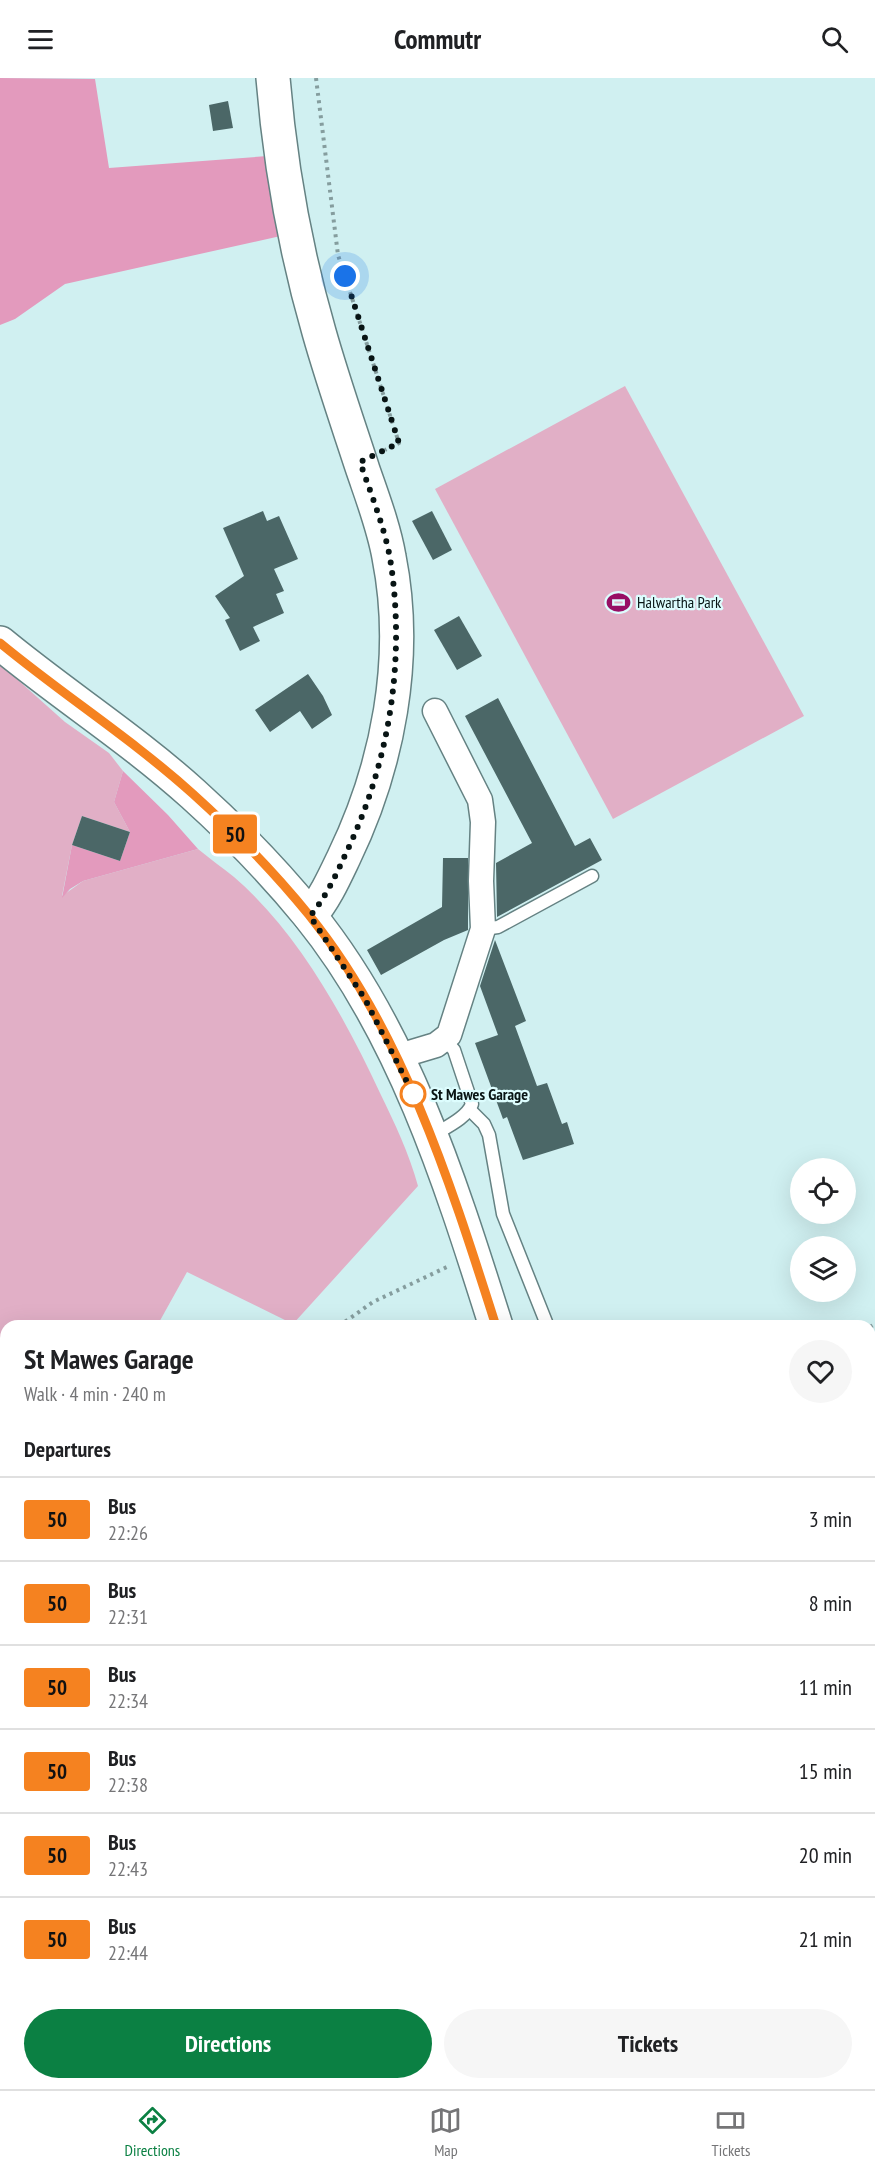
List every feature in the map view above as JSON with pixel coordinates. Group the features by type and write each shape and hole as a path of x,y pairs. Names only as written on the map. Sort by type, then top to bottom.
{"main road":[{"path":"273,78 281,155 294,233 322,341 389,557 396,638 392,698 380,762 364,814 329,888 310,916"},
{"path":"0,643 142,750 191,792 252,852 310,916 365,999 396,1057 431,1137 460,1212 494,1320"}],"street":[{"path":"396,1057 427,1049 444,1041 453,1027 483,929 482,811 475,789 435,711"}],"lane":[{"path":"483,929 498,927 592,876"},
{"path":"444,1041 454,1050 471,1096 470,1110 484,1125 489,1135 503,1214 545,1320"},
{"path":"431,1137 470,1110"}],"path":[{"path":"316,78 338,255 399,443 360,462"},
{"path":"348,1320 373,1302 473,1255"}],"shaded area":[{"path":"0,78 95,79 109,168 281,155 294,233 65,284 15,319 0,325"},
{"name":"Halwartha Park","path":"625,386 804,716 613,819 435,489"},
{"path":"0,664 65,722 109,753 123,771 114,802 130,832 82,816 72,845 62,896 83,881 198,849 234,877 279,923 335,1006 396,1127 418,1186 297,1320 285,1320 187,1272 160,1320 0,1320"},
{"path":"123,771 168,815 198,849 83,881 70,889 62,898 72,845 120,861 130,832 114,802"}],"building":[{"path":"228,101 233,128 213,131 209,105"},
{"path":"263,511 267,521 279,516 298,559 274,569 284,591 276,594 284,613 253,627 260,641 240,651 225,620 230,618 215,596 244,576 223,528"},
{"path":"432,511 452,550 433,560 412,521"},
{"path":"459,616 482,656 457,670 434,630"},
{"path":"308,674 323,696 332,715 312,729 300,711 270,732 255,710"},
{"path":"498,698 575,846 590,838 602,860 497,917 496,863 532,843 465,716"},
{"path":"82,816 130,832 120,861 72,845"},
{"path":"443,858 468,858 468,930 444,940 381,975 367,950 442,907"},
{"path":"495,940 526,1021 515,1026 537,1086 547,1083 562,1124 567,1122 574,1144 523,1160 507,1117 503,1119 475,1043 498,1035 480,986"}],"bus line":[{"name":"50","path":"0,643 54,686 142,750 191,792 278,879 330,943 365,999 409,1085 446,1173 494,1320"}],"place":[{"name":"Halwartha Park","path":"619,602"},
{"name":"St Mawes Garage","path":"413,1094"}],"route":[{"path":"345,276 399,443 360,462 389,557 395,609 395,666 387,731 372,791 354,837 329,888 310,916 365,999 413,1094"}]}
